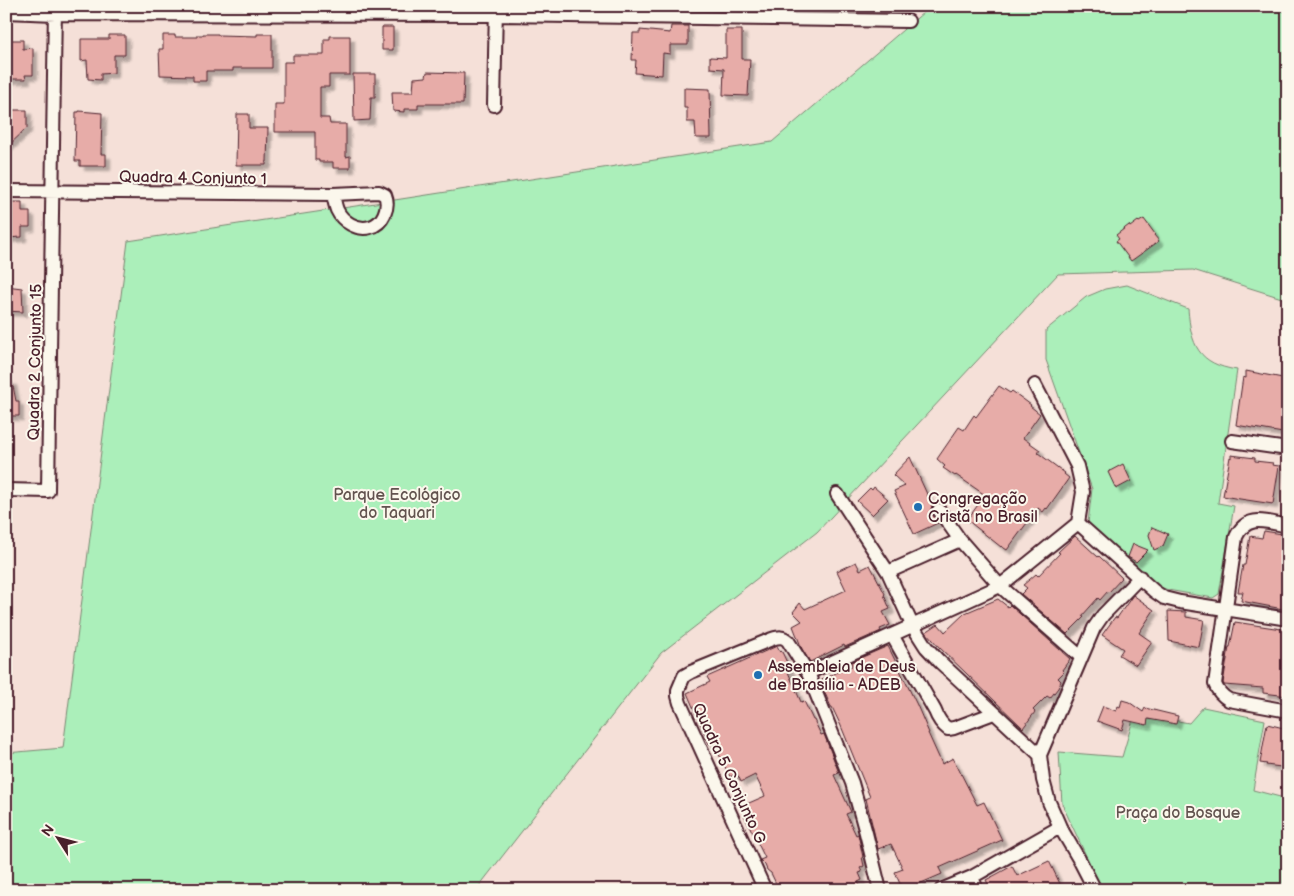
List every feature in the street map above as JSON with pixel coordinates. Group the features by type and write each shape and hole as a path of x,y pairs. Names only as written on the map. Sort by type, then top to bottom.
{"street":[{"path":"53,192 55,10"},
{"path":"6,12 55,10 496,11 908,21"},
{"path":"494,105 496,11"},
{"name":"Quadra 4 Conjunto 1","path":"6,191 333,194"},
{"name":"Quadra 2 Conjunto 15","path":"6,490 48,491 53,192"},
{"path":"880,890 852,783 808,674 1000,586 1078,523 1083,492 1077,466 1035,385"},
{"path":"1232,441 1288,449"},
{"path":"837,494 888,572 912,626 926,647 1040,756"},
{"path":"939,510 960,540 1000,586 1081,657"},
{"path":"1282,710 1229,700 1218,691 1215,684 1236,537 1240,529 1252,521 1288,526"},
{"path":"1078,523 1164,598 1288,620"},
{"path":"888,572 960,540"},
{"path":"1095,890 1048,802 1040,756 1094,628 1103,615 1140,577"},
{"path":"892,635 943,726 948,729 954,728 994,714"},
{"name":"Quadra 5 Conjunto G","path":"765,890 680,703 678,690 684,676 691,672 772,639 782,637 786,638 808,674"},
{"path":"941,890 972,877 1060,827"},
{"path":"972,877 977,890"}],"green space":[{"name":"Parque Ecológico do Taquari","path":"931,6 1288,6 1288,300 1193,270 1058,274 817,532 661,653 476,890 6,890 6,753 63,748 128,241 772,142"},
{"path":"1127,285 1188,309 1191,333 1199,351 1213,363 1237,370 1218,503 1234,506 1219,594 1213,598 1168,590 1158,586 1088,523 1092,489 1046,360 1046,330 1086,297 1105,289"},
{"name":"Praça do Bosque","path":"1203,707 1265,720 1253,790 1288,799 1288,890 1102,890 1062,804 1059,752 1122,757 1135,713 1189,723"}],"building":[{"path":"671,26 688,26 688,45 670,45 670,54 663,53 662,75 635,73 636,60 632,60 633,33 640,33 640,30 670,33"},
{"path":"382,27 393,27 393,50 382,50"},
{"path":"726,30 742,30 742,59 750,59 748,96 723,95 724,69 710,68 710,57 726,58"},
{"path":"257,34 272,34 272,68 233,68 233,71 206,71 206,81 193,81 193,76 160,75 159,49 163,49 163,35 197,37 197,35 257,36"},
{"path":"109,35 125,35 125,55 114,55 114,73 101,74 101,80 88,79 87,60 81,61 81,39 109,39"},
{"path":"330,36 350,36 350,75 329,75 329,87 320,87 320,118 329,118 330,124 346,124 346,157 350,156 350,168 333,168 333,162 319,162 319,160 315,160 315,132 275,132 275,104 284,104 284,62 293,62 293,55 324,55 324,39 330,39"},
{"path":"6,40 23,40 23,49 33,48 33,75 25,75 26,79 6,79"},
{"path":"427,72 464,73 463,104 418,104 418,109 404,109 404,112 393,111 392,92 413,92 414,78 426,77"},
{"path":"353,74 375,74 375,97 371,97 370,120 354,121"},
{"path":"684,88 710,89 711,138 696,138 695,122 687,122 687,108 684,108"},
{"path":"6,110 27,110 27,128 6,148"},
{"path":"76,112 102,113 101,154 106,154 106,166 80,166 80,161 75,161"},
{"path":"237,114 249,114 249,128 268,128 266,165 236,165"},
{"path":"6,202 22,202 22,212 30,212 30,227 22,227 22,237 6,238"},
{"path":"1144,219 1159,241 1131,261 1116,241 1119,239 1116,235 1129,225 1130,227"},
{"path":"6,286 22,288 23,312 6,311"},
{"path":"1246,371 1288,379 1288,399 1283,433 1236,425 1243,377 1246,378"},
{"path":"6,381 12,381 16,401 19,401 19,416 6,416"},
{"path":"999,386 1010,393 1012,391 1040,414 1023,438 1040,450 1038,453 1069,478 1047,509 1043,512 1038,508 1007,550 967,520 985,495 943,468 945,466 937,459 959,427 964,430 974,415 976,417"},
{"path":"1231,455 1255,458 1255,461 1273,463 1272,465 1279,466 1273,504 1223,496"},
{"name":"Congregação Cristã no Brasil","path":"910,457 932,505 932,514 938,523 914,534 894,491 905,486 893,475"},
{"path":"1123,464 1131,481 1116,489 1108,472"},
{"path":"874,487 888,499 872,515 857,501 870,488 872,490"},
{"path":"1152,527 1168,534 1163,546 1154,550 1149,535"},
{"path":"1264,531 1288,535 1288,610 1241,601 1243,592 1238,592 1250,536 1262,538"},
{"path":"1075,536 1122,578 1100,600 1098,598 1082,616 1084,617 1067,634 1021,594 1027,588 1023,585 1036,574 1038,576 1060,553 1058,552"},
{"path":"1133,544 1148,550 1136,562 1128,557"},
{"path":"856,562 860,570 870,565 885,594 890,609 883,612 890,625 880,629 881,631 845,647 844,645 810,662 802,649 793,626 802,621 793,612 800,603 805,609 846,590 837,571"},
{"path":"1133,595 1154,610 1139,633 1152,642 1136,665 1119,655 1123,649 1102,635"},
{"path":"998,599 1008,607 1010,605 1070,659 1062,670 1064,672 1058,678 1061,681 1058,688 1050,698 1047,696 1033,710 1035,712 1023,728 939,647 926,632 938,624 945,632 965,613"},
{"path":"1168,611 1186,612 1186,617 1204,620 1199,647 1169,641"},
{"path":"1235,622 1288,630 1288,696 1263,693 1263,688 1224,685 1229,647"},
{"path":"777,646 791,671 788,672 801,702 804,701 821,735 824,734 839,773 834,775 851,812 846,814 856,835 858,834 863,857 864,866 860,868 862,872 859,873 862,880 858,882 862,890 779,890 771,873 760,860 765,858 744,815 746,814 742,806 765,796 755,775 741,782 737,773 730,777 713,742 709,744 687,693 710,682 707,677"},
{"path":"888,646 917,705 942,764 953,758 977,805 984,802 1002,840 939,868 942,874 905,890 895,872 903,869 891,844 878,849 866,799 870,797 841,726 820,682 823,681 822,679 852,666 851,662"},
{"path":"1122,700 1129,702 1143,712 1145,708 1178,716 1176,724 1148,719 1147,725 1125,720 1122,730 1097,721 1103,706 1116,711 1118,706 1120,707"},
{"path":"1267,724 1288,729 1288,768 1260,763"},
{"path":"1049,861 1063,890 991,890 986,880 1012,866 1017,876"}],"place":[{"name":"Congregação Cristã no Brasil","path":"918,507"},
{"name":"Assembleia de Deus de Brasília - ADEB","path":"758,675"}]}
